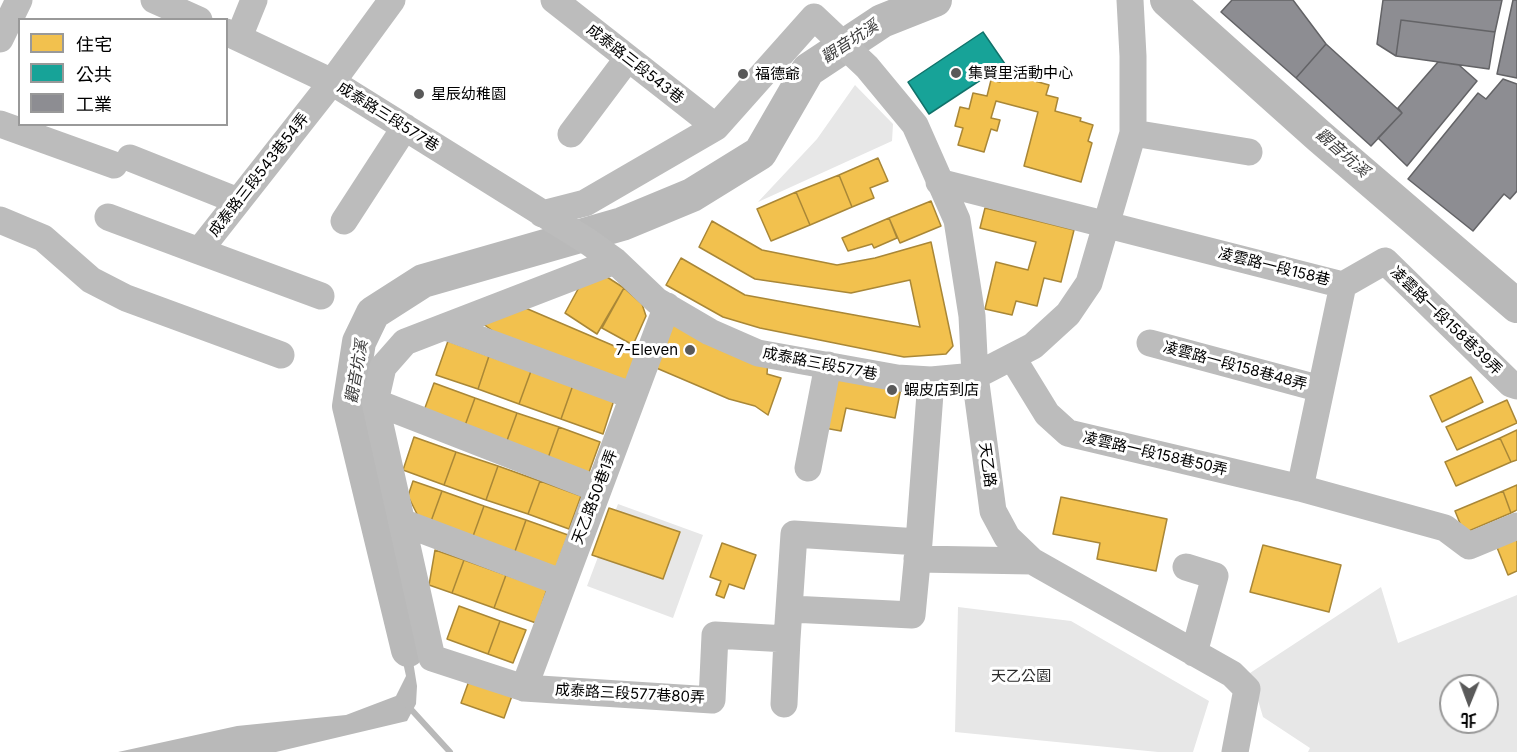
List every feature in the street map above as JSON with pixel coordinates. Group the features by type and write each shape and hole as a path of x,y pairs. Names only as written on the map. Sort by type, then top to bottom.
{"street":[{"path":"0,37 20,0"},
{"path":"154,0 194,18"},
{"path":"233,34 254,0"},
{"name":"成泰路三段543巷54弄","path":"321,296 199,251 332,82 392,0"},
{"name":"成泰路三段543巷","path":"554,0 716,128"},
{"path":"1108,224 1133,132 1130,5"},
{"path":"542,214 585,203 716,128 812,9"},
{"name":"天乙路","path":"812,9 867,67 915,125 957,220 972,316 975,376 993,511 1007,537 1032,561 1232,674 1247,689 1235,752"},
{"name":"成泰路三段577巷","path":"233,34 332,82 587,241 615,261 657,301 710,332 758,353 897,378 931,380 975,376 1033,346 1068,314 1089,283 1108,224"},
{"path":"571,134 628,58"},
{"path":"0,124 238,201"},
{"path":"344,221 405,127"},
{"path":"1133,132 1249,152"},
{"name":"凌雲路一段158巷","path":"939,182 1343,285 1300,488"},
{"path":"108,217 199,251"},
{"path":"0,220 43,238 91,280 126,298 280,355"},
{"path":"524,688 432,658 404,523 375,402 383,367 405,342 615,261"},
{"name":"凌雲路一段158巷39弄","path":"1343,285 1385,261 1511,384 1517,386"},
{"name":"天乙路50巷1弄","path":"524,688 666,306"},
{"path":"446,327 633,396"},
{"name":"凌雲路一段158巷48弄","path":"1150,343 1321,389"},
{"name":"凌雲路一段158巷50弄","path":"1012,357 1047,414 1068,433 1300,488 1445,528 1469,546 1517,526"},
{"path":"808,468 828,365"},
{"path":"791,609 912,615 931,380"},
{"path":"375,402 598,489"},
{"path":"404,523 563,583"},
{"path":"784,704 794,534 918,550 1032,561"},
{"path":"1186,567 1215,576 1194,653"},
{"name":"成泰路三段577巷80弄","path":"524,688 712,700 715,635 787,639"}],"green space":[{"path":"855,85 893,124 892,141 758,202 817,139"},
{"path":"618,504 703,535 673,618 587,586"},
{"path":"1381,587 1398,643 1517,595 1517,752 1308,752 1310,748 1263,717 1250,673"},
{"name":"天乙公園","path":"958,607 1071,621 1209,701 1193,752 1158,752 955,732"}],"shaded area":[{"path":"403,599 417,686 416,704 407,721 276,752 118,752 237,726 346,715 396,696 406,676 391,608"}],"building: 住宅":[{"path":"1003,72 1049,85 1046,95 1058,98 1055,111 1081,118 1080,121 1093,125 1088,141 1092,143 1081,182 1024,166 1038,112 996,101 991,118 1000,120 997,131 991,129 984,152 958,145 963,128 955,126 960,107 969,109 973,93 987,96 991,80 1000,82"},
{"path":"878,158 888,181 870,188 874,198 852,207 839,175"},
{"path":"839,175 852,207 810,225 796,192"},
{"path":"796,192 810,225 771,241 757,209"},
{"path":"931,201 941,226 900,243 889,218"},
{"path":"985,208 1074,230 1061,282 1044,278 1037,306 1016,301 1012,315 985,309 996,262 1028,270 1036,242 980,228"},
{"path":"889,218 897,238 874,248 872,244 848,251 842,238"},
{"path":"712,221 762,250 837,265 875,258 931,242 953,346 946,354 904,357 760,328 723,317 666,285 681,258 745,295 920,327 910,280 851,293 755,279 699,247"},
{"path":"607,277 624,288 597,334 565,313 583,280"},
{"path":"624,288 642,304 646,316 633,345 602,328"},
{"path":"516,304 647,360 633,396 509,343 482,323"},
{"path":"667,306 768,359 767,374 781,378 768,415 755,406 729,399 654,367"},
{"path":"448,341 489,356 478,389 436,375"},
{"path":"489,356 531,371 519,404 478,389"},
{"path":"831,368 902,383 895,418 846,408 841,431 819,427"},
{"path":"531,371 573,385 561,419 519,404"},
{"path":"1471,377 1483,402 1442,422 1430,396"},
{"path":"434,383 475,398 463,431 422,416"},
{"path":"573,385 614,400 603,434 561,419"},
{"path":"475,398 517,413 505,446 463,431"},
{"path":"1507,400 1517,423 1457,450 1446,427"},
{"path":"517,413 559,427 547,461 505,446"},
{"path":"559,427 600,442 588,475 547,461"},
{"path":"1517,430 1517,460 1511,462 1500,438"},
{"path":"414,437 456,452 444,485 403,470"},
{"path":"1500,438 1511,462 1456,486 1445,462"},
{"path":"456,452 498,466 486,500 444,485"},
{"path":"498,466 540,481 528,514 486,500"},
{"path":"413,481 442,491 430,524 420,520 408,496"},
{"path":"540,481 581,496 569,529 528,514"},
{"path":"1517,485 1517,510 1511,513 1503,491"},
{"path":"442,491 484,506 472,539 430,524"},
{"path":"1503,491 1511,513 1464,533 1455,511"},
{"path":"1061,497 1167,519 1156,571 1097,559 1100,543 1053,534"},
{"path":"484,506 526,520 514,554 472,539"},
{"path":"609,508 680,532 663,579 592,555"},
{"path":"526,520 568,535 556,568 514,554"},
{"path":"1517,530 1517,571 1508,575 1494,540"},
{"path":"722,543 756,555 744,589 729,584 724,598 716,595 721,581 710,577"},
{"path":"1263,545 1341,565 1329,612 1250,592"},
{"path":"435,550 464,560 452,593 429,585"},
{"path":"464,560 506,575 494,608 452,593"},
{"path":"506,575 547,589 536,623 494,608"},
{"path":"459,606 500,621 488,654 447,639"},
{"path":"500,621 526,630 513,663 488,654"},
{"path":"474,667 517,682 504,718 461,703"}],"building: 公共":[{"name":"集賢里活動中心","path":"983,32 1005,64 929,114 908,82"}],"building: 工業":[{"path":"1232,0 1293,0 1326,44 1296,78 1221,12"},
{"path":"1383,0 1502,0 1495,32 1401,20 1396,56 1377,44"},
{"path":"1513,0 1517,0 1517,78 1497,74"},
{"path":"1401,20 1495,32 1489,69 1396,56"},
{"path":"1326,44 1402,113 1371,146 1296,78"},
{"path":"1438,62 1459,65 1477,81 1407,166 1378,138 1402,113 1398,108"},
{"path":"1503,79 1517,84 1517,191 1510,199 1504,194 1473,231 1408,179 1478,93 1486,99"}],"waterway":[{"name":"觀音坑溪","path":"408,650 349,406 359,342 373,313 423,281 622,224 692,195 760,153 808,70 882,21 935,0"},
{"name":"觀音坑溪","path":"1167,0 1319,136 1517,306"},
{"path":"408,706 450,752"}],"place":[{"name":"集賢里活動中心","path":"956,73"},
{"name":"福德爺","path":"743,74"},
{"name":"星辰幼稚園","path":"419,94"},
{"name":"7-Eleven","path":"690,350"},
{"name":"蝦皮店到店","path":"892,390"}]}
